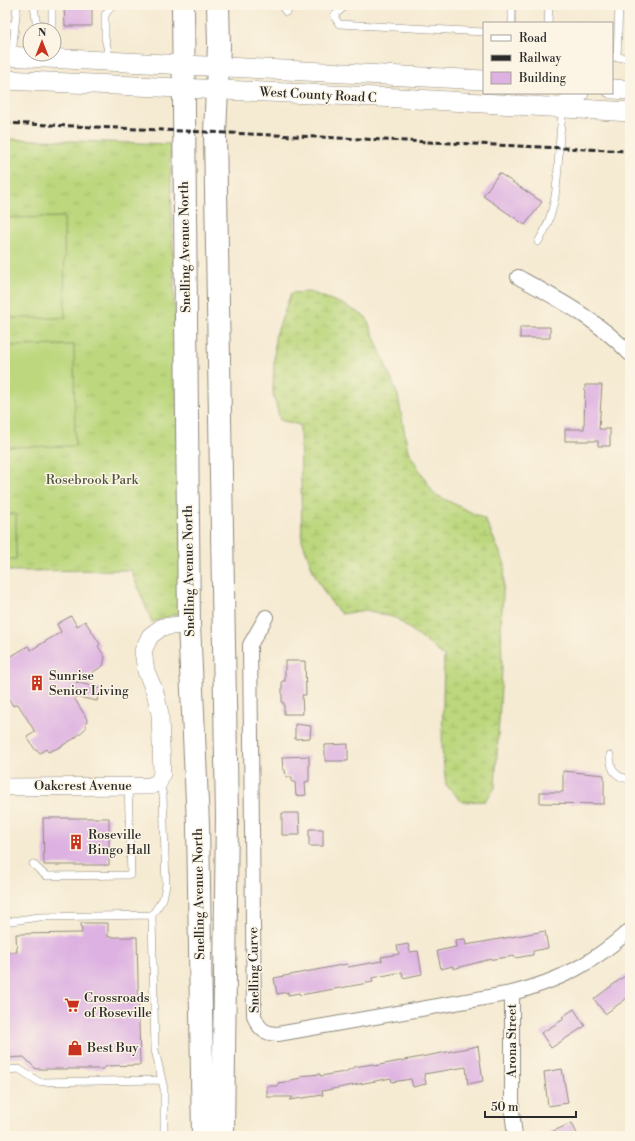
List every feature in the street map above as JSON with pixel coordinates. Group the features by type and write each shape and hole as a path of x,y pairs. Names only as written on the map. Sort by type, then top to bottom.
{"highway":[{"name":"Snelling Avenue North","path":"183,5 189,624 198,824 208,1136"},
{"name":"Snelling Avenue North","path":"208,1136 225,1044 227,816 215,140 218,67 218,5"},
{"path":"225,1044 232,1136"}],"main road":[{"name":"West County Road C","path":"9,56 22,56"},
{"name":"West County Road C","path":"62,58 183,66 483,80"},
{"name":"West County Road C","path":"5,80 564,107 630,112"},
{"path":"613,89 630,90"},
{"path":"564,107 577,94"}],"street":[{"path":"518,277 586,316 621,344 630,354"},
{"name":"Snelling Curve","path":"266,617 250,645 254,1015 260,1029 269,1034 278,1034 512,993 547,983 585,965 604,953 630,930"},
{"path":"159,782 162,773 160,714 155,692 146,671 142,651 150,636 162,627 189,624"},
{"name":"Oakcrest Avenue","path":"5,787 155,786 159,782"},
{"name":"Arona Street","path":"512,993 512,1111 515,1136"}],"lane":[{"path":"9,56 17,5"},
{"path":"34,5 37,22"},
{"path":"52,5 52,22"},
{"path":"111,62 105,38 105,15 112,5"},
{"path":"281,5 286,12 293,5"},
{"path":"346,5 334,16 339,24 483,32"},
{"path":"512,5 512,22"},
{"path":"548,22 549,5"},
{"path":"619,5 614,57 630,58"},
{"path":"5,23 14,26"},
{"path":"538,242 553,210 557,181 559,132 564,107"},
{"path":"610,755 612,769 620,778 630,779"},
{"path":"159,782 163,795 166,885 163,899 152,915 156,1050 164,1089 164,1136"},
{"path":"33,864 46,876 131,875 128,786"},
{"path":"5,922 39,917 152,915"},
{"path":"5,1070 19,1070 39,1082 161,1080"}],"green space":[{"name":"Rosebrook Park","path":"5,139 170,144 183,612 152,622 131,570 5,571"},
{"path":"64,217 65,318 5,318 5,218"},
{"path":"310,292 342,304 366,317 398,396 408,451 434,494 485,519 505,564 501,622 502,669 495,788 485,801 462,802 446,785 442,749 444,656 396,618 366,610 341,614 327,597 314,573 302,540 300,425 280,420 273,393 275,338 291,293"},
{"path":"74,345 75,446 5,447 5,346"},
{"path":"5,514 16,514 16,559 5,559"}],"building":[{"path":"64,5 92,5 92,26 65,26"},
{"path":"499,173 542,202 525,225 483,196"},
{"path":"520,327 550,327 550,338 520,338"},
{"path":"585,385 602,385 599,429 610,429 610,446 598,446 598,441 565,441 565,429 584,429"},
{"name":"Sunrise Senior Living","path":"71,616 77,626 85,621 100,644 98,646 105,657 103,666 76,682 100,688 97,701 73,696 87,719 86,728 75,738 58,748 48,752 46,749 40,753 37,750 36,751 27,737 35,732 18,704 13,706 5,693 5,660 28,646 31,650 61,632 57,624"},
{"path":"285,661 305,661 306,695 302,695 303,714 284,714 284,703 282,703 282,681 285,681"},
{"path":"295,724 311,726 310,738 295,739"},
{"path":"348,744 348,761 325,761 325,745"},
{"path":"309,756 309,781 305,782 306,795 296,796 295,782 292,782 292,777 286,777 285,770 283,770 282,757"},
{"path":"563,771 604,775 604,804 540,803 540,792 563,792"},
{"path":"282,813 299,813 300,835 282,835"},
{"name":"Roseville Bingo Hall","path":"43,818 109,818 109,865 44,865"},
{"path":"309,829 323,829 323,846 309,846"},
{"name":"Crossroads of Roseville","path":"81,923 108,923 108,937 137,937 140,1065 107,1066 103,1069 36,1069 24,1057 5,1058 5,952 17,952 16,934 82,933"},
{"path":"545,931 548,948 533,951 533,955 487,960 453,969 453,966 441,969 437,951 456,947 455,940 465,939 466,945"},
{"path":"408,944 410,952 418,951 422,974 403,978 402,972 372,978 373,982 357,985 300,995 299,993 288,995 288,992 277,994 274,978 347,964 348,967 382,961 381,957 399,954 397,946"},
{"path":"630,972 630,996 605,1014 594,999"},
{"path":"574,1009 585,1026 551,1048 541,1033 564,1019 562,1017"},
{"path":"478,1046 483,1081 468,1084 466,1067 424,1074 426,1084 413,1087 411,1079 392,1082 391,1078 322,1091 323,1095 289,1100 293,1097 267,1097 267,1086 278,1086 278,1083 301,1078 301,1076 320,1074 320,1076 345,1072 354,1067 373,1064 374,1066"},
{"path":"562,1069 568,1103 548,1106 544,1072"},
{"path":"572,1123 578,1136 542,1136"}],"railway":[{"path":"5,123 630,151"}],"place":[{"name":"Sunrise Senior Living","path":"37,683"},
{"name":"Roseville Bingo Hall","path":"76,842"},
{"name":"Crossroads of Roseville","path":"72,1005"},
{"name":"Best Buy","path":"75,1048"}]}
